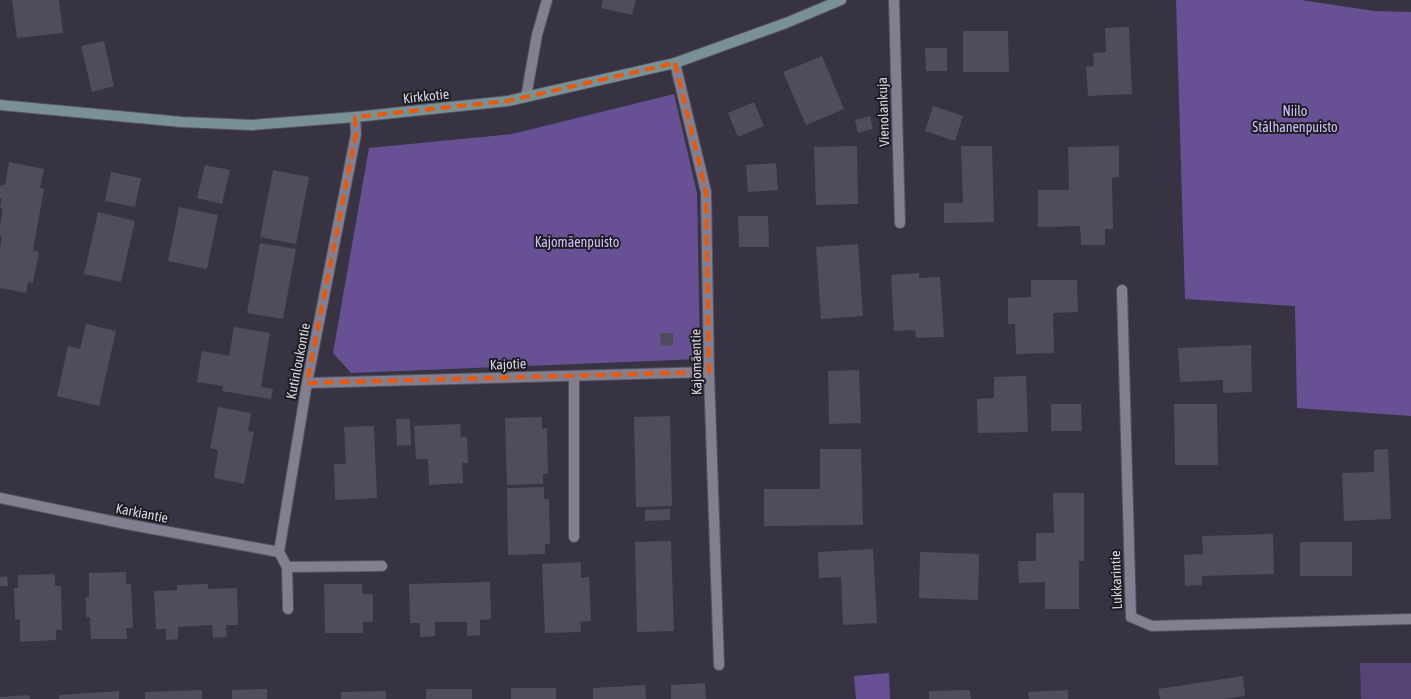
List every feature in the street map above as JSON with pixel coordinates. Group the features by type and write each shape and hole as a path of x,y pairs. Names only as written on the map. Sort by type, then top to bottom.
{"street":[{"path":"526,97 537,35 547,0"},
{"name":"Kirkkotie","path":"0,105 182,122 252,125 355,117 508,101 675,63 841,0"},
{"name":"Vienolankuja","path":"894,0 900,223"},
{"name":"Kajomäentie","path":"675,63 706,192 709,372 719,665"},
{"name":"Kutinloukontie","path":"279,552 307,383 356,134 355,117"},
{"name":"Lukkarintie","path":"1122,290 1131,617 1152,626 1411,619"},
{"name":"Kajotie","path":"307,383 709,372"},
{"path":"574,376 574,537"},
{"name":"Karkiantie","path":"0,498 126,524 279,552"},
{"path":"279,552 288,567 288,609"},
{"path":"288,567 382,566"}],"highlighted area":[{"path":"675,63 706,192 709,372 307,383 356,134 355,117 508,101"}],"shaded area":[{"path":"1360,663 1411,663 1411,699 1361,699"}],"green space":[{"name":"Niilo Stålhanenpuisto","path":"1176,0 1301,0 1374,11 1411,12 1411,416 1297,408 1295,306 1185,299"},
{"name":"Kajomäenpuisto","path":"674,94 697,193 700,359 351,373 333,353 369,148 512,134"},
{"path":"889,673 890,699 856,699 854,676"}],"building":[{"path":"12,0 59,0 63,33 17,38"},
{"path":"603,0 636,0 632,15 601,8"},
{"path":"1129,27 1132,94 1088,96 1086,67 1094,66 1093,53 1106,52 1105,28"},
{"path":"963,31 1008,31 1009,72 963,72"},
{"path":"104,41 114,86 92,92 81,46"},
{"path":"925,48 947,48 947,71 926,71"},
{"path":"822,56 844,109 806,125 783,72"},
{"path":"754,102 764,126 738,137 728,113"},
{"path":"933,106 963,116 955,141 925,131"},
{"path":"870,116 873,129 858,133 855,120"},
{"path":"857,146 858,204 816,205 814,147"},
{"path":"961,146 992,146 994,222 944,223 944,203 963,203"},
{"path":"1119,146 1119,177 1112,178 1113,229 1105,229 1105,245 1081,245 1080,226 1038,227 1038,190 1069,190 1068,147"},
{"path":"9,162 44,169 40,188 44,189 33,250 39,252 33,283 28,282 26,293 0,288 0,249 2,237 0,236 0,225 3,209 0,208 2,198 0,198 0,188 1,185 5,185"},
{"path":"776,163 778,190 748,192 746,165"},
{"path":"205,165 230,170 222,204 197,198"},
{"path":"273,170 309,177 296,244 260,237"},
{"path":"111,172 141,178 135,207 105,201"},
{"path":"179,207 218,215 207,269 168,261"},
{"path":"98,212 135,221 121,282 84,274"},
{"path":"738,216 768,216 769,247 739,247"},
{"path":"260,243 296,249 283,319 247,313"},
{"path":"858,244 863,316 821,319 816,247"},
{"path":"919,273 919,278 940,277 944,337 916,338 915,330 894,331 891,275"},
{"path":"1031,280 1077,280 1078,312 1053,313 1054,353 1016,354 1015,324 1008,324 1008,298 1031,297"},
{"path":"86,324 116,331 99,406 57,396 68,346 80,349"},
{"path":"234,327 270,333 261,387 273,389 271,399 222,391 223,386 197,382 202,351 229,356"},
{"path":"660,333 673,333 673,345 661,346"},
{"path":"1251,345 1252,392 1223,393 1223,380 1180,382 1178,348"},
{"path":"859,370 861,423 829,424 828,371"},
{"path":"1026,376 1028,432 978,433 977,399 994,398 994,377"},
{"path":"1051,404 1081,404 1082,431 1051,431"},
{"path":"1174,404 1217,404 1218,465 1175,465"},
{"path":"218,407 251,413 248,431 254,432 244,484 214,478 218,450 210,448"},
{"path":"670,416 672,506 636,507 634,417"},
{"path":"542,417 542,429 547,428 548,474 543,474 543,484 507,485 505,418"},
{"path":"396,419 410,419 411,445 397,446"},
{"path":"460,424 461,437 467,437 468,463 462,463 463,483 429,485 428,459 416,459 414,426"},
{"path":"374,426 377,498 335,500 334,464 346,464 344,427"},
{"path":"820,449 861,449 863,525 764,526 764,489 820,489"},
{"path":"1388,449 1391,519 1344,521 1342,473 1374,472 1374,450"},
{"path":"544,487 544,499 549,499 550,544 545,544 545,554 508,555 507,488"},
{"path":"1053,493 1084,493 1084,561 1079,561 1079,609 1045,609 1045,582 1019,583 1018,561 1036,561 1036,533 1054,533"},
{"path":"670,509 670,520 645,521 645,510"},
{"path":"1273,534 1274,574 1202,576 1202,585 1185,586 1184,555 1203,554 1202,536"},
{"path":"671,541 674,631 637,632 635,542"},
{"path":"1300,542 1352,542 1352,576 1300,576"},
{"path":"873,549 877,623 843,625 841,577 819,578 818,552"},
{"path":"920,552 979,554 978,600 919,598"},
{"path":"581,562 581,578 589,577 591,621 580,622 581,632 545,633 542,564"},
{"path":"126,572 126,584 131,584 133,628 126,628 127,639 91,639 90,617 86,617 86,597 89,597 89,573"},
{"path":"55,574 55,586 61,586 62,630 56,630 56,640 20,642 20,619 15,620 14,588 18,588 18,575"},
{"path":"7,576 8,586 0,586 0,577"},
{"path":"490,582 491,619 480,620 480,635 467,636 467,622 435,622 435,636 420,637 420,623 410,623 409,584"},
{"path":"208,584 208,589 237,588 238,625 226,625 227,637 213,638 212,625 178,627 178,639 166,640 166,629 156,629 154,591 177,590 177,585"},
{"path":"324,584 362,584 363,594 373,594 373,622 363,622 363,633 325,633"},
{"path":"1243,676 1245,696 1225,699 1160,699 1158,689"},
{"path":"705,683 706,699 671,699 671,685"},
{"path":"645,685 646,699 593,699 593,688"},
{"path":"511,688 556,688 556,699 511,699"},
{"path":"267,689 267,699 232,699 232,690"},
{"path":"426,689 472,689 472,699 426,699"},
{"path":"202,690 202,699 145,699 145,692"},
{"path":"970,690 971,699 929,699 929,691"},
{"path":"1068,690 1068,699 1029,699 1028,692"},
{"path":"119,691 119,699 59,699 59,695"},
{"path":"386,691 386,699 341,699 341,692"},
{"path":"29,695 30,699 0,699 0,697"}]}
